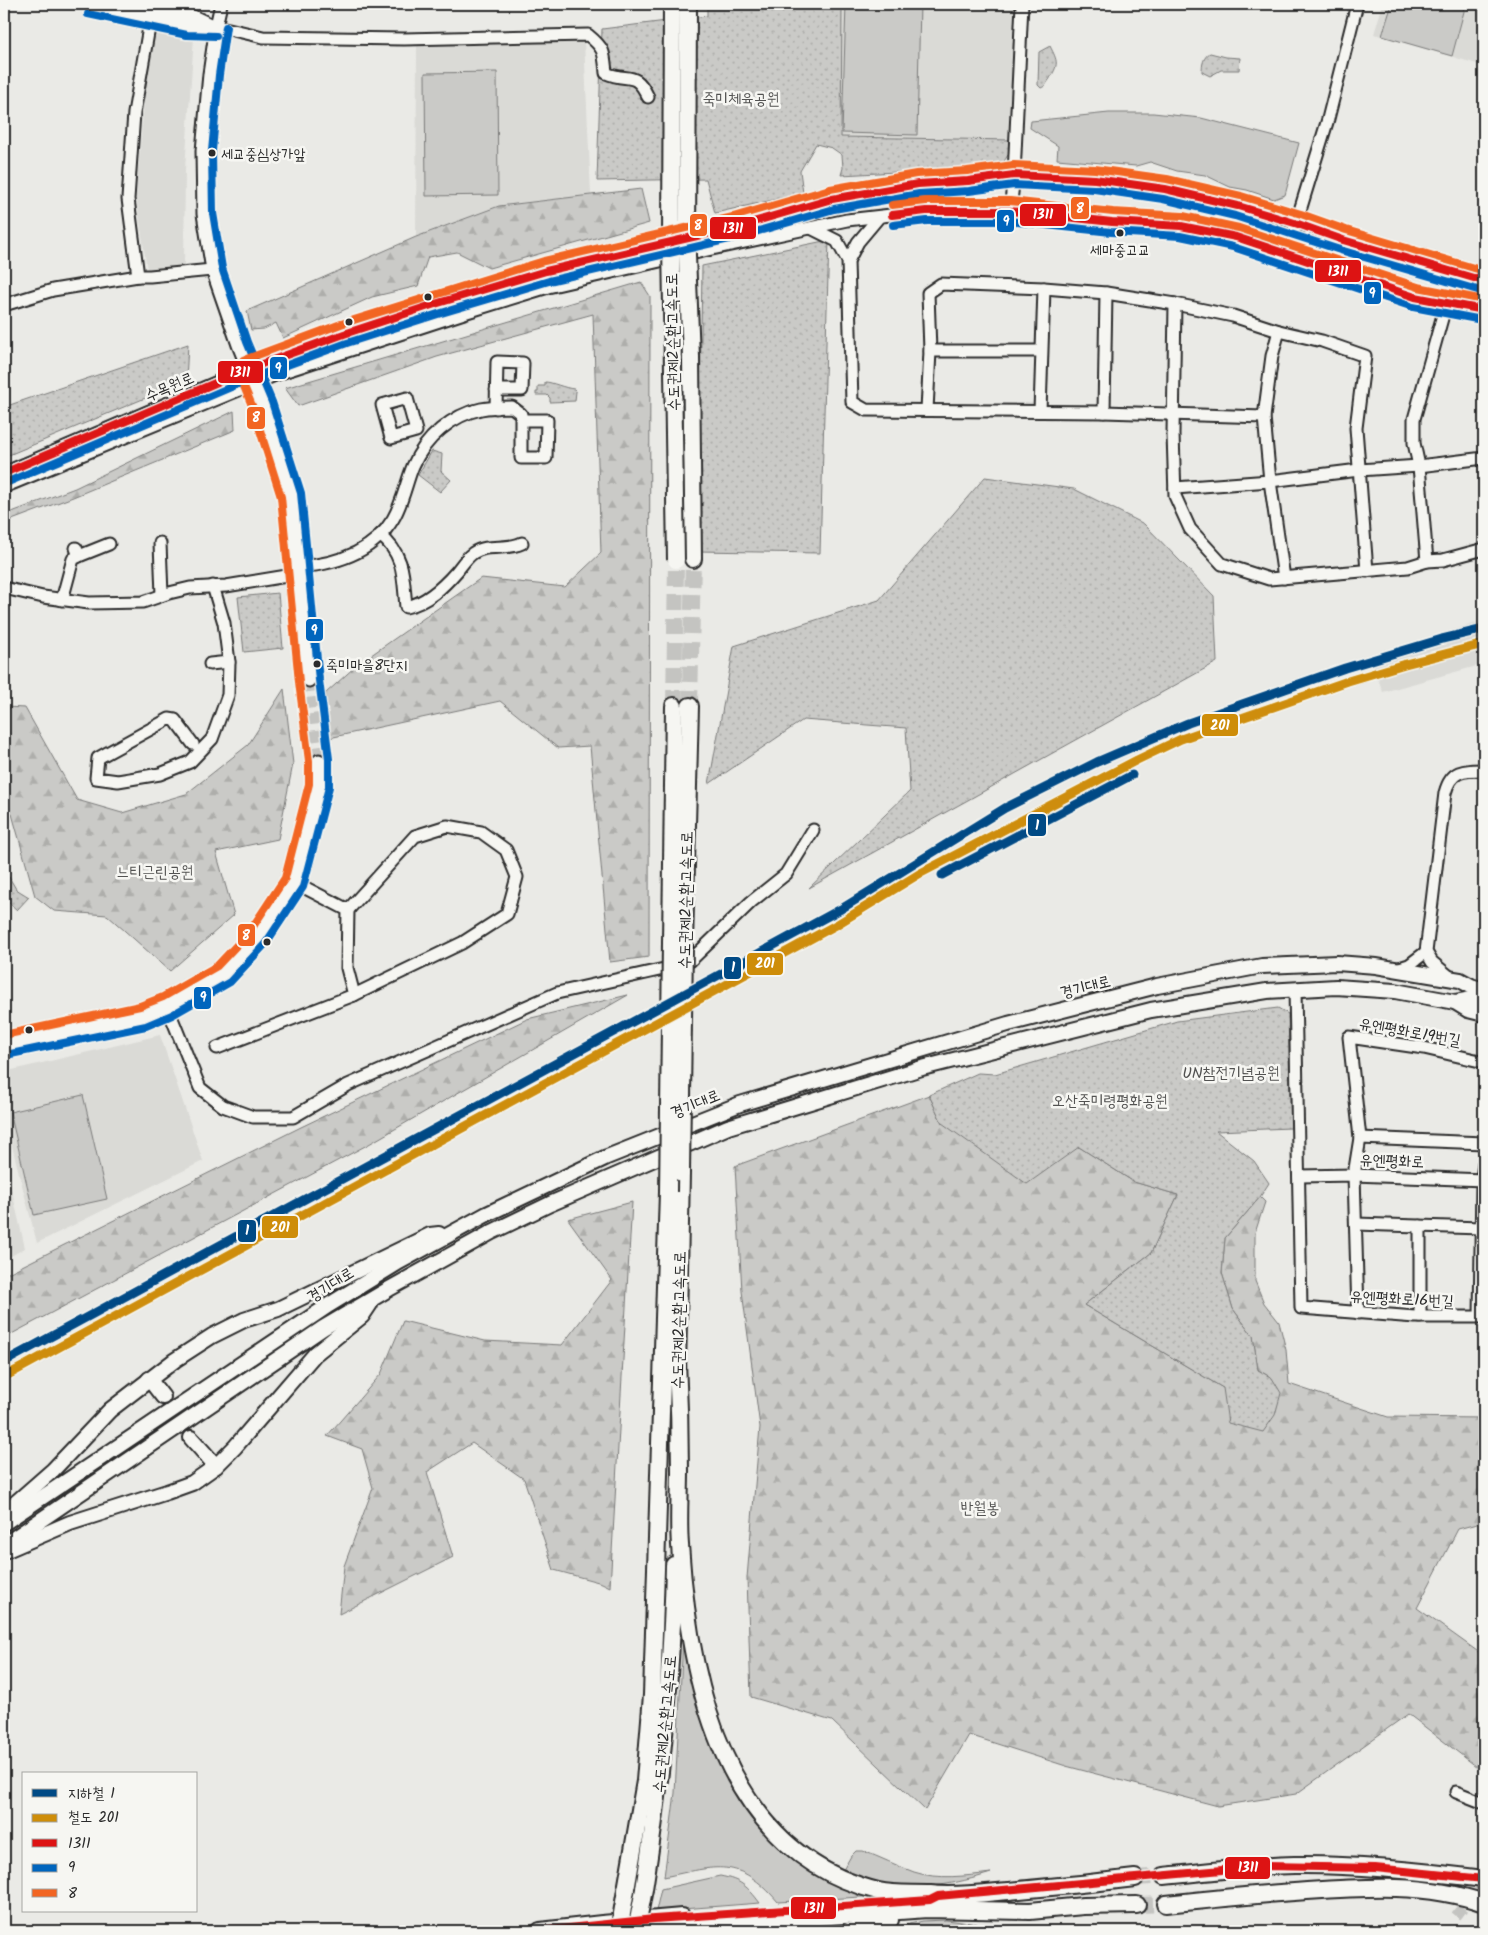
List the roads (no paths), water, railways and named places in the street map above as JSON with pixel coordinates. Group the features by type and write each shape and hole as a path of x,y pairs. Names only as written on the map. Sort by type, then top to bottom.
{"highway":[{"name":"수도권제2순환고속도로","path":"672,4 671,244 676,560"},
{"name":"수도권제2순환고속도로","path":"688,4 687,255 691,357 693,559"},
{"name":"수도권제2순환고속도로","path":"619,1931 645,1781 652,1696 677,944 682,706"},
{"name":"수도권제2순환고속도로","path":"636,1931 657,1811 667,1716 674,1571 682,1173 677,944"},
{"path":"677,1362 680,1417 680,1544 688,1615 699,1685 726,1761 743,1792 763,1818 785,1843 811,1863 846,1880 880,1891 938,1903 1030,1910 1083,1906 1136,1906"},
{"path":"1164,1876 1240,1868 1295,1865 1421,1871 1484,1879"},
{"path":"1398,1871 1462,1884 1484,1891"},
{"path":"649,1931 729,1923 927,1909 938,1903 1135,1878"},
{"path":"1166,1904 1242,1895 1372,1887 1445,1892 1484,1903"},
{"path":"1421,1890 1452,1897 1484,1909"},
{"path":"540,1931 628,1921 930,1900 938,1903"},
{"path":"849,1931 876,1923 928,1914 938,1903"}],"main road":[{"name":"경기대로","path":"4,1523 329,1305 399,1262 487,1214 607,1157 740,1104 1008,1024 1157,986 1262,966 1337,963 1396,969 1456,979 1484,990"},
{"path":"1456,979 1474,978 1484,980"},
{"name":"경기대로","path":"4,1545 323,1328 375,1297 492,1232 550,1204 728,1127 922,1068 1151,1010 1267,991 1336,987 1396,991 1455,1002 1470,999 1484,1002"},
{"path":"1455,1002 1468,1010 1484,1014"},
{"path":"4,1513 54,1470 110,1410 149,1379 212,1336 244,1320 278,1309 430,1235 454,1232"},
{"path":"4,1551 70,1523 167,1492 192,1482 216,1466 235,1447 314,1354 362,1316 375,1297"},
{"path":"149,1379 163,1397"},
{"path":"191,1438 216,1466"}],"street":[{"path":"90,4 189,25 216,26"},
{"path":"139,4 191,15 216,26 263,37 404,39 588,35 602,46 606,73 613,76 634,78 642,83 648,97"},
{"path":"222,4 216,26 209,74 202,151 204,214 212,270 238,345 254,383 291,495 309,681"},
{"path":"1010,212 1014,176 1022,4"},
{"path":"1288,253 1328,119 1357,4"},
{"path":"138,276 128,198 134,113 151,16"},
{"name":"수목원로","path":"4,473 248,369 344,334 546,271 736,228 832,198 918,184 1014,176 1095,179 1165,189 1238,206 1343,240 1484,281"},
{"name":"수목원로","path":"4,487 254,383 354,347 548,286 712,248 847,220 926,211 1010,212 1112,222 1181,226 1236,237 1416,297 1484,310"},
{"path":"848,261 858,242 879,217"},
{"path":"810,228 838,241 848,261 852,402 866,410 1173,413 1264,417"},
{"path":"4,305 53,290 138,276 212,270"},
{"path":"927,410 930,351 928,293 941,284 1044,288 1106,293 1175,304 1233,316 1279,331 1322,341 1365,356 1356,428 1368,571"},
{"path":"1040,412 1044,288"},
{"path":"1104,412 1106,293"},
{"path":"1175,304 1173,413 1175,496 1190,529 1222,564 1268,579 1408,567 1484,549"},
{"path":"1427,561 1419,466 1414,443 1414,419 1446,304"},
{"path":"1279,331 1272,356 1264,417 1270,482 1284,578"},
{"path":"930,351 1041,351"},
{"path":"496,390 496,408"},
{"path":"4,588 62,600 97,604 143,602 190,588 276,579 299,570 345,558 362,550 380,535 392,520 400,506 414,464 434,435 456,419 482,409 512,407 521,414 521,420"},
{"path":"416,431 428,443"},
{"path":"1175,488 1270,482 1359,470 1419,466 1484,458"},
{"path":"380,535 392,545 400,560 406,606 422,602 432,595 449,581 468,557 478,550 488,547 513,548 522,543"},
{"path":"160,543 162,595"},
{"path":"62,600 73,559 78,552 108,544"},
{"path":"193,744 175,720 169,718 98,758 96,778 118,780 160,774 190,762 212,739 228,695 229,662 224,623 213,586"},
{"path":"210,664 229,662"},
{"path":"4,1045 142,1016 167,1006 223,974 258,937 294,882 319,785 319,760"},
{"path":"1456,979 1432,962 1426,952 1447,785 1453,775 1463,771 1484,770"},
{"path":"217,1048 354,995 462,943 507,914 518,877 506,850 481,832 447,826 415,836 348,910 347,968 354,995"},
{"path":"167,1006 200,1088 223,1106 253,1117 293,1117 348,1085 557,992 664,969 690,961 751,902 786,874 814,830"},
{"path":"294,882 348,910"},
{"path":"1396,969 1409,965 1426,952"},
{"path":"1295,989 1299,1176"},
{"name":"유엔평화로19번길","path":"1358,1313 1354,1174 1360,1138 1349,1037 1424,1048 1484,1062"},
{"path":"1360,1138 1484,1143"},
{"name":"유엔평화로16번길","path":"1299,1176 1301,1308 1420,1318 1480,1317 1484,1163"},
{"name":"유엔평화로","path":"1299,1176 1354,1174 1483,1180"},
{"path":"1356,1224 1481,1228"},
{"path":"1420,1226 1420,1318"},
{"path":"1456,1792 1484,1803"}],"tunnel":[{"path":"690,706 693,559"},
{"path":"674,706 676,560"},
{"path":"309,681 319,760"},
{"path":"163,1397 191,1438"},
{"path":"1135,1878 1164,1876"},
{"path":"1456,1916 1484,1880"},
{"path":"1137,1905 1166,1904"}],"metro line":[{"name":"1","path":"4,1362 841,909 1005,808 1097,762 1188,723 1345,668 1442,639 1484,629"},
{"name":"1","path":"942,875 1132,775"}],"rail line":[{"name":"201","path":"4,1377 836,925 919,874 1137,760 1181,739 1348,681 1484,644"}],"place":[{"name":"세교중심상가앞","path":"212,153"},
{"name":"세마중고교","path":"1120,233"},
{"name":"죽미마을8단지","path":"317,664"}],"park label":[{"name":"죽미체육공원","path":"741,98"},
{"name":"느티근린공원","path":"155,871"},
{"name":"UN참전기념공원","path":"1231,1072"},
{"name":"오산죽미령평화공원","path":"1110,1100"},
{"name":"반월봉","path":"980,1507"}]}
